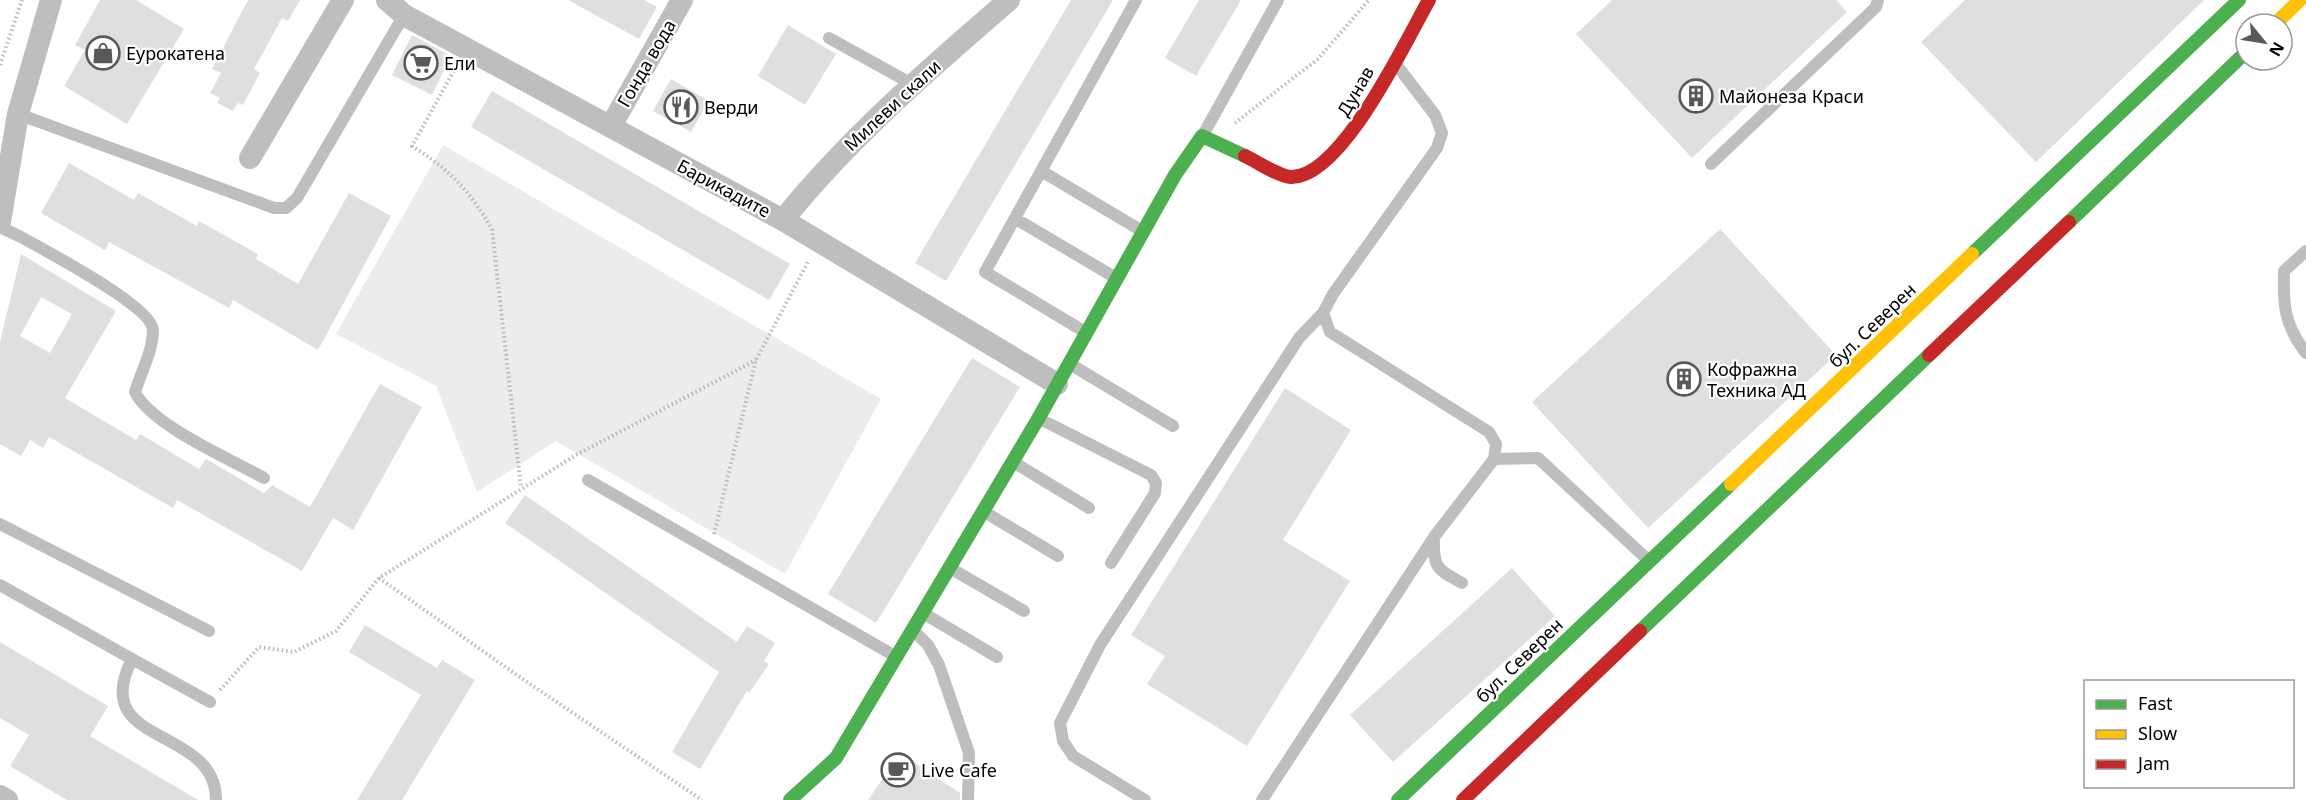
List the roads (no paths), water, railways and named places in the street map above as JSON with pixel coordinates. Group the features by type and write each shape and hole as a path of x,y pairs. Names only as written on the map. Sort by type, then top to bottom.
{"main road":[{"name":"Дунав","path":"1202,136 1290,177 1306,174 1328,160 1351,135 1429,0"},
{"name":"бул. Северен","path":"1398,800 2239,0"},
{"path":"2288,12 2300,0"},
{"path":"1463,800 2234,63"},
{"path":"790,800 836,758 1058,384 1175,175 1202,136"}],"street":[{"path":"0,222 18,114 51,0"},
{"path":"250,158 343,0"},
{"name":"Гонда вода","path":"611,126 682,0"},
{"name":"Милеви скали","path":"783,220 819,175 912,84 1009,0"},
{"name":"Барикадите","path":"395,7 820,241 1058,384"},
{"path":"0,796 7,800"}],"lane":[{"path":"1086,333 985,272 1137,0"},
{"path":"1202,136 1278,0"},
{"path":"1711,164 1876,7 1878,0"},
{"path":"18,114 274,208 286,208 297,198 395,7"},
{"path":"829,38 912,84"},
{"path":"1145,800 1073,756 1063,741 1060,723 1100,645 1299,338 1323,314 1333,294 1437,148 1442,133 1435,115 1394,62"},
{"path":"1042,172 1143,232"},
{"path":"1016,219 1117,279"},
{"path":"0,227 20,236 130,301 148,316 153,328 151,347 135,392 140,402 158,418 264,478"},
{"path":"2306,250 2284,271 2283,308 2295,339 2306,353"},
{"path":"1262,800 1434,537 1494,459 1496,444 1489,432 1330,332 1323,314"},
{"path":"1069,363 1173,426"},
{"path":"1038,418 1151,475 1156,483 1155,493 1111,563"},
{"path":"1494,459 1538,458 1649,561"},
{"path":"1012,461 1089,508"},
{"path":"588,480 896,657"},
{"path":"982,511 1059,556"},
{"path":"0,524 209,631"},
{"path":"1434,537 1433,562 1442,573 1462,583"},
{"path":"949,568 1023,611"},
{"path":"0,585 210,702"},
{"path":"922,613 997,657"},
{"path":"912,629 928,645 939,665 969,753 968,800"},
{"path":"132,659 123,676 123,699 131,718 204,762 216,785 216,800"}],"place":[{"name":"Еурокатена","path":"103,53"},
{"name":"Ели","path":"421,63"},
{"name":"Майонеза Краси","path":"1696,96"},
{"name":"Верди","path":"681,107"},
{"name":"Кофражна Техника АД","path":"1684,379"},
{"name":"Live Cafe","path":"898,770"}]}
